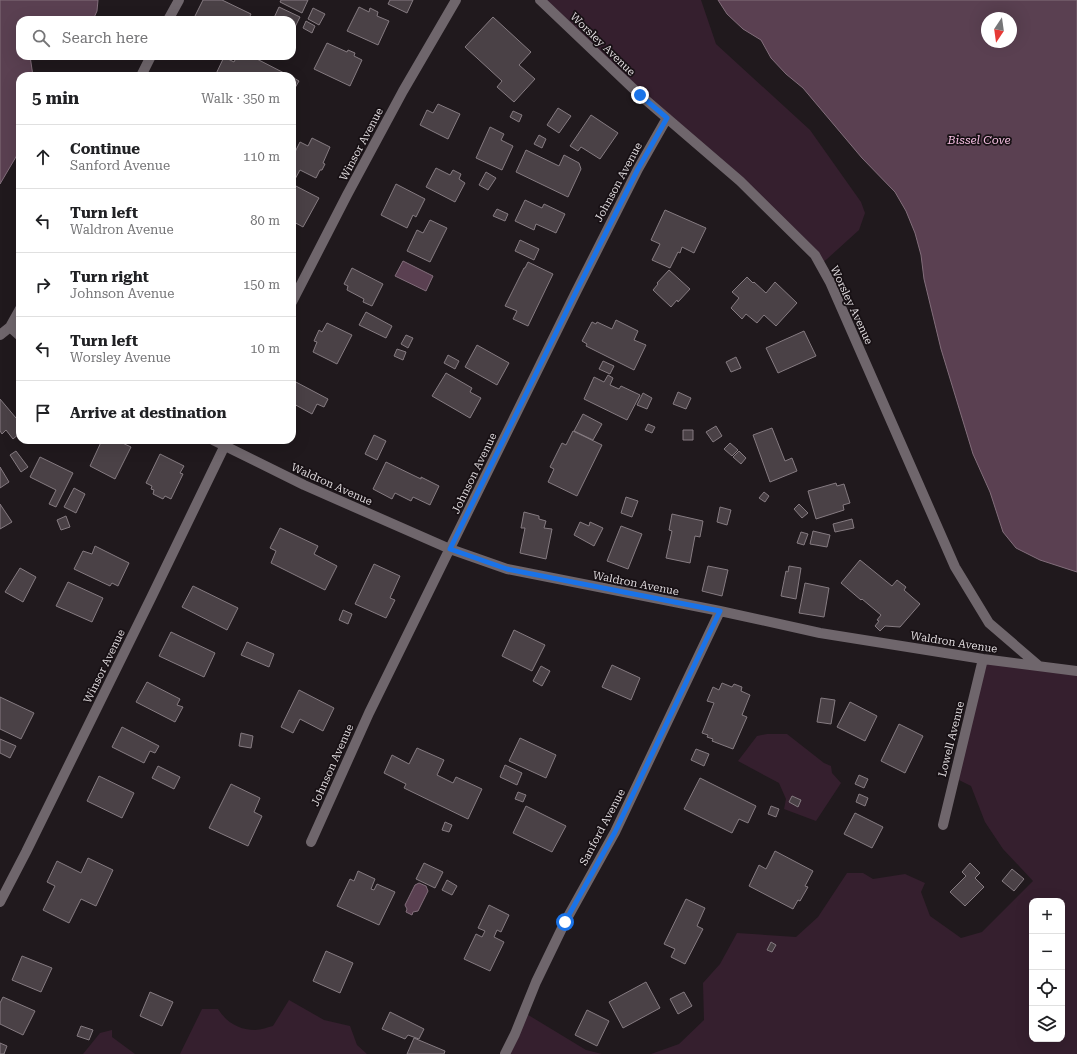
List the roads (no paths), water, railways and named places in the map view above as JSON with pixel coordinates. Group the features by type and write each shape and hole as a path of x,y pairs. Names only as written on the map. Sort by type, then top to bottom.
{"street":[{"path":"170,16 179,0"},
{"name":"Winsor Avenue","path":"296,294 347,194 400,97 456,0"},
{"name":"Worsley Avenue","path":"540,0 640,95 740,181 815,255 830,282 955,567 989,623 1039,666"},
{"path":"143,72 149,60"},
{"name":"Johnson Avenue","path":"311,842 369,712 631,183 667,118"},
{"path":"0,335 10,328 16,317"},
{"path":"10,328 16,333"},
{"name":"Winsor Avenue","path":"0,902 30,845 226,444"},
{"name":"Waldron Avenue","path":"228,444 304,485 450,549 507,569 720,611 820,633 983,659 1077,671"},
{"name":"Sanford Avenue","path":"505,1054 515,1034 536,982 565,922 615,832 720,611"},
{"name":"Lowell Avenue","path":"943,825 983,659"}],"water":[{"path":"0,0 98,0 95,16 16,16 16,60 31,60 32,72 16,72 16,157 0,184"},
{"name":"Bissel Cove","path":"718,0 1077,0 1077,572 1040,560 1016,548 1003,532 990,492 973,454 941,349 924,279 921,255 915,233 906,211 895,192 862,158 803,88 786,74 771,58 761,40 743,29 727,14"},
{"path":"403,261 433,276 426,291 395,276"},
{"path":"419,883 426,886 428,891 418,911 413,912 412,915 406,912 407,909 405,905 415,885"}]}
